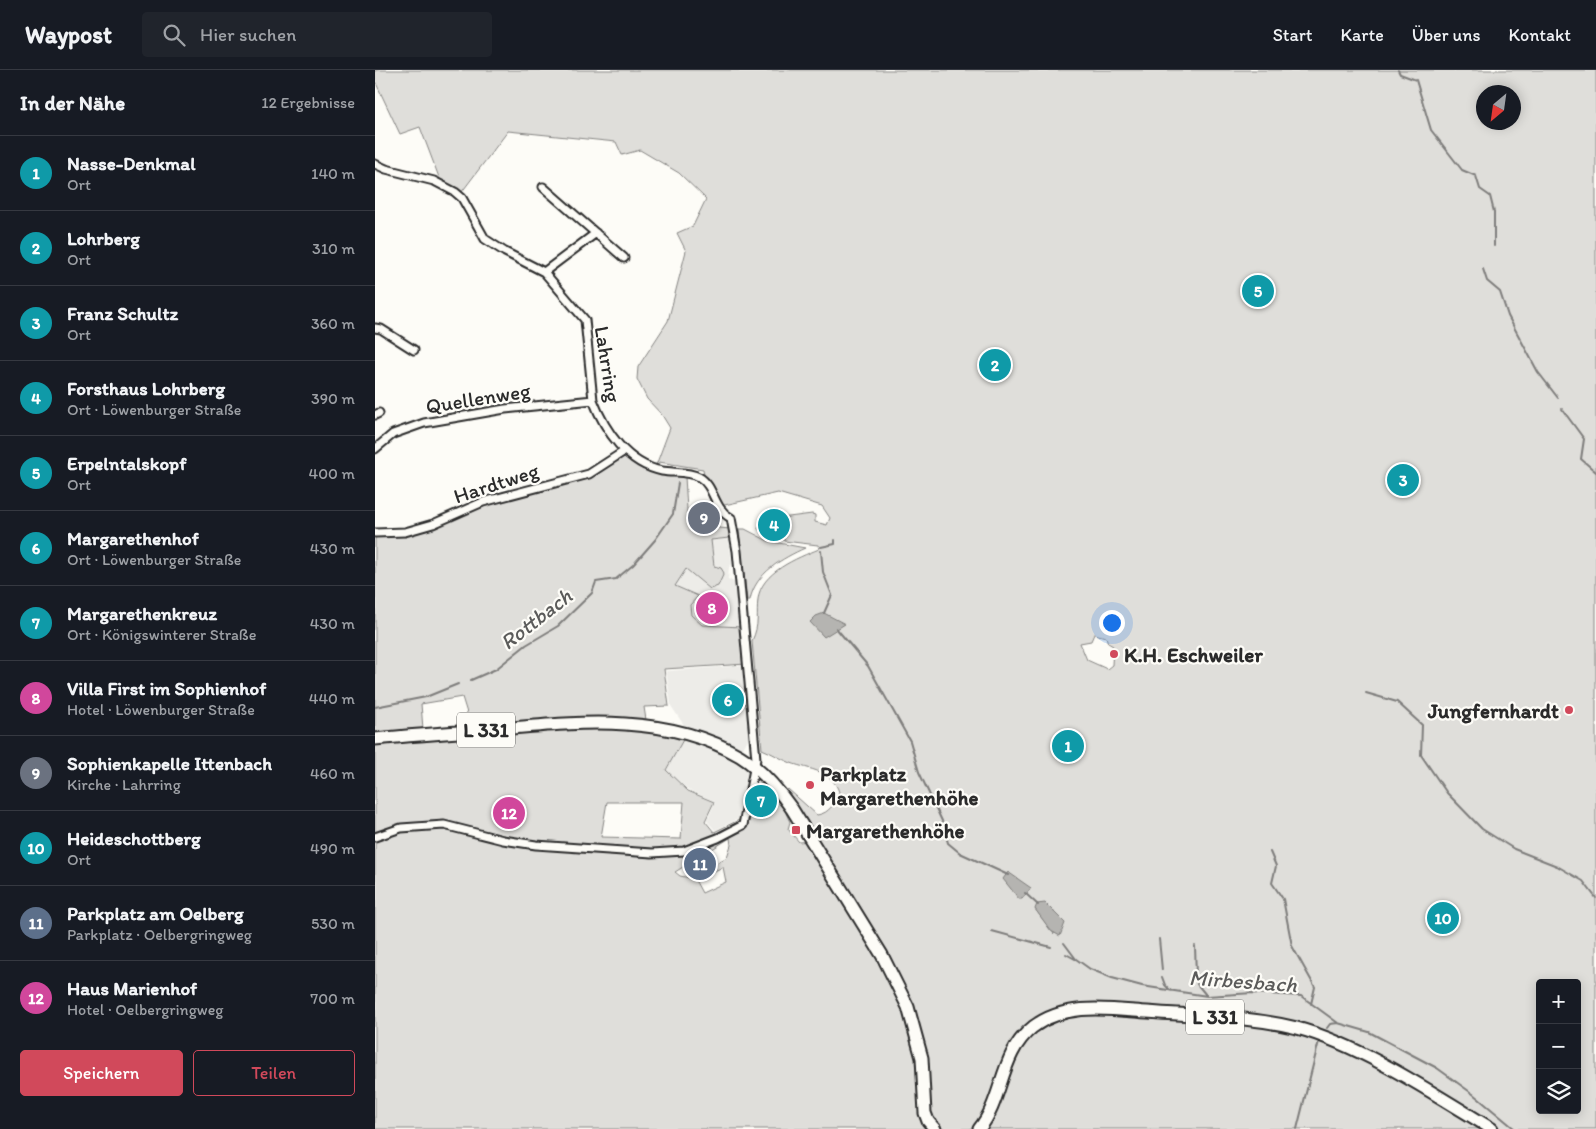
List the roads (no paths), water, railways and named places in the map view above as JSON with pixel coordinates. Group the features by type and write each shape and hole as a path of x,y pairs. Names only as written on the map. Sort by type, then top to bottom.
{"main road":[{"name":"L 331","path":"375,739 575,724 629,724 667,729 703,739 729,750 755,767 777,789 792,809 882,955 908,1007 922,1058 925,1112 928,1121 935,1129"},
{"name":"L 331","path":"979,1129 988,1115 1008,1059 1026,1033 1055,1014 1094,1008 1250,1020 1283,1025 1314,1033 1365,1056 1492,1129"}],"street":[{"name":"Lahrring","path":"375,164 398,173 422,177 455,192 461,198 485,239 505,252 544,272 585,320 593,400 597,413 623,452 659,471 698,476 705,482 723,514 731,518 737,551 745,630 755,767"},
{"path":"543,187 624,258"},
{"path":"544,272 596,233"},
{"path":"375,328 381,329 414,350"},
{"name":"Quellenweg","path":"375,449 393,434 424,423 505,409 593,400"},
{"name":"Hardtweg","path":"375,533 405,532 433,524 483,502 589,474 623,452"},
{"path":"375,837 401,828 443,825 503,840 536,845 652,853 684,851 718,838 743,825 755,767"}],"waterway":[{"path":"1398,70 1400,74 1416,80 1431,130 1462,170 1476,176 1480,189 1490,196 1494,212 1494,246"},
{"path":"1483,269 1487,281 1500,292 1508,316 1538,372 1558,398"},
{"path":"1562,409 1584,439 1581,459 1596,472"},
{"name":"Rottbach","path":"471,680 496,669 526,645 558,626 592,593 596,582 616,579 633,565 655,540 673,514 678,483"},
{"name":"Mirbesbach","path":"821,547 835,544 835,540"},
{"name":"Mirbesbach","path":"821,551 823,572 832,595 824,613"},
{"name":"Mirbesbach","path":"836,628 868,666 910,741 919,772 942,821 948,843 960,853 1008,875"},
{"name":"Rottbach","path":"375,707 426,697 458,684"},
{"path":"1366,693 1397,702 1422,725 1421,755 1447,793 1482,829 1514,849 1557,866 1583,881 1596,898"},
{"path":"1270,852 1276,866 1272,883 1283,899 1292,946 1315,987 1311,1004"},
{"name":"Mirbesbach","path":"1025,893 1038,905"},
{"path":"992,931 1051,947"},
{"path":"1159,939 1162,970"},
{"name":"Mirbesbach","path":"1064,943 1076,959 1090,969 1112,978 1142,986 1207,996 1253,993 1301,996 1338,1023 1369,1032 1437,1068 1473,1094 1515,1129"},
{"path":"1195,946 1196,976"},
{"name":"Mirbesbach","path":"1066,954 1075,959"},
{"path":"1162,977 1165,985 1171,991"},
{"path":"1197,984 1206,995"},
{"path":"1327,1028 1330,1024 1338,1023"},
{"path":"1297,1129 1319,1041"}],"place":[{"name":"Erpelntalskopf","path":"1258,291"},
{"name":"Lohrberg","path":"995,365"},
{"name":"Franz Schultz","path":"1403,480"},
{"name":"Sophienkapelle Ittenbach","path":"704,518"},
{"name":"Forsthaus Lohrberg","path":"774,525"},
{"name":"Villa First im Sophienhof","path":"712,608"},
{"name":"K.H. Eschweiler","path":"1114,654"},
{"name":"Margarethenhof","path":"728,700"},
{"name":"Jungfernhardt","path":"1569,710"},
{"name":"Nasse-Denkmal","path":"1068,746"},
{"name":"Parkplatz Margarethenhöhe","path":"810,785"},
{"name":"Margarethenkreuz","path":"761,801"},
{"name":"Haus Marienhof","path":"509,813"},
{"name":"Margarethenhöhe","path":"796,830"},
{"name":"Parkplatz am Oelberg","path":"700,864"},
{"name":"Heideschottberg","path":"1443,918"}]}
